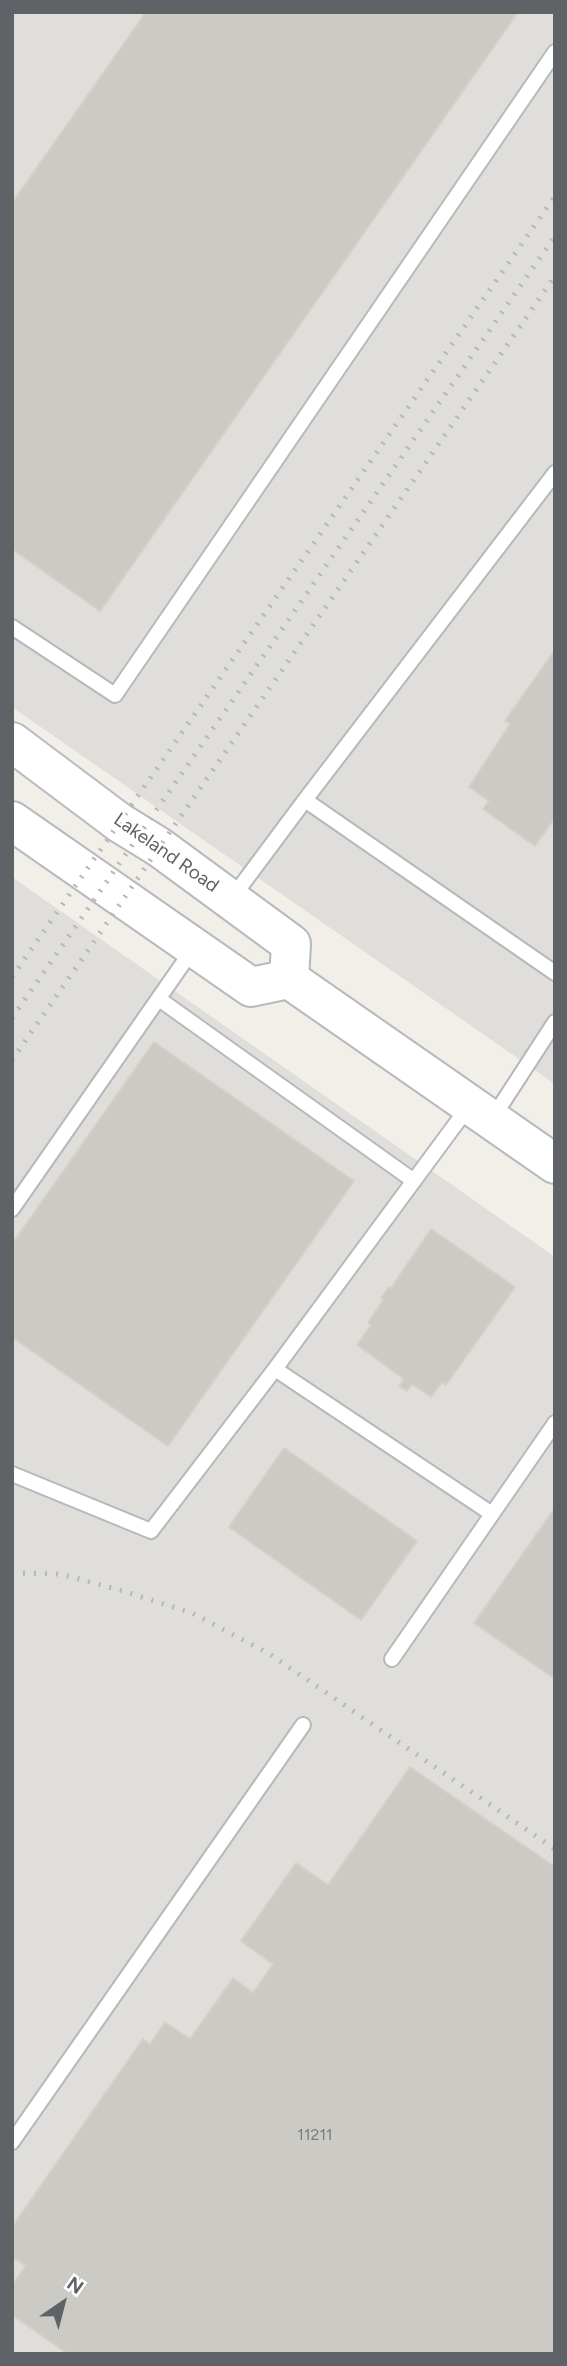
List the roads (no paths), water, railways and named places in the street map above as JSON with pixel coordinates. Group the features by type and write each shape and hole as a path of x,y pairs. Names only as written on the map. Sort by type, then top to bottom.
{"street":[{"name":"Lakeland Road","path":"12,742 120,823 159,847 291,944 289,979"},
{"path":"12,821 251,987 289,979 555,1164"}],"lane":[{"path":"12,627 115,695 555,52"},
{"path":"231,899 555,473"},
{"path":"305,800 555,972"},
{"path":"12,1209 194,947"},
{"path":"159,999 414,1181"},
{"path":"12,1474 151,1531 414,1181 481,1112 555,1022"},
{"path":"275,1369 492,1514"},
{"path":"392,1659 555,1423"},
{"path":"12,2142 303,1725"}],"railway":[{"path":"12,977 555,196"},
{"path":"12,1018 555,236"},
{"path":"12,1060 555,276"},
{"path":"12,1573 61,1574 192,1613 268,1653 555,1849"}]}
